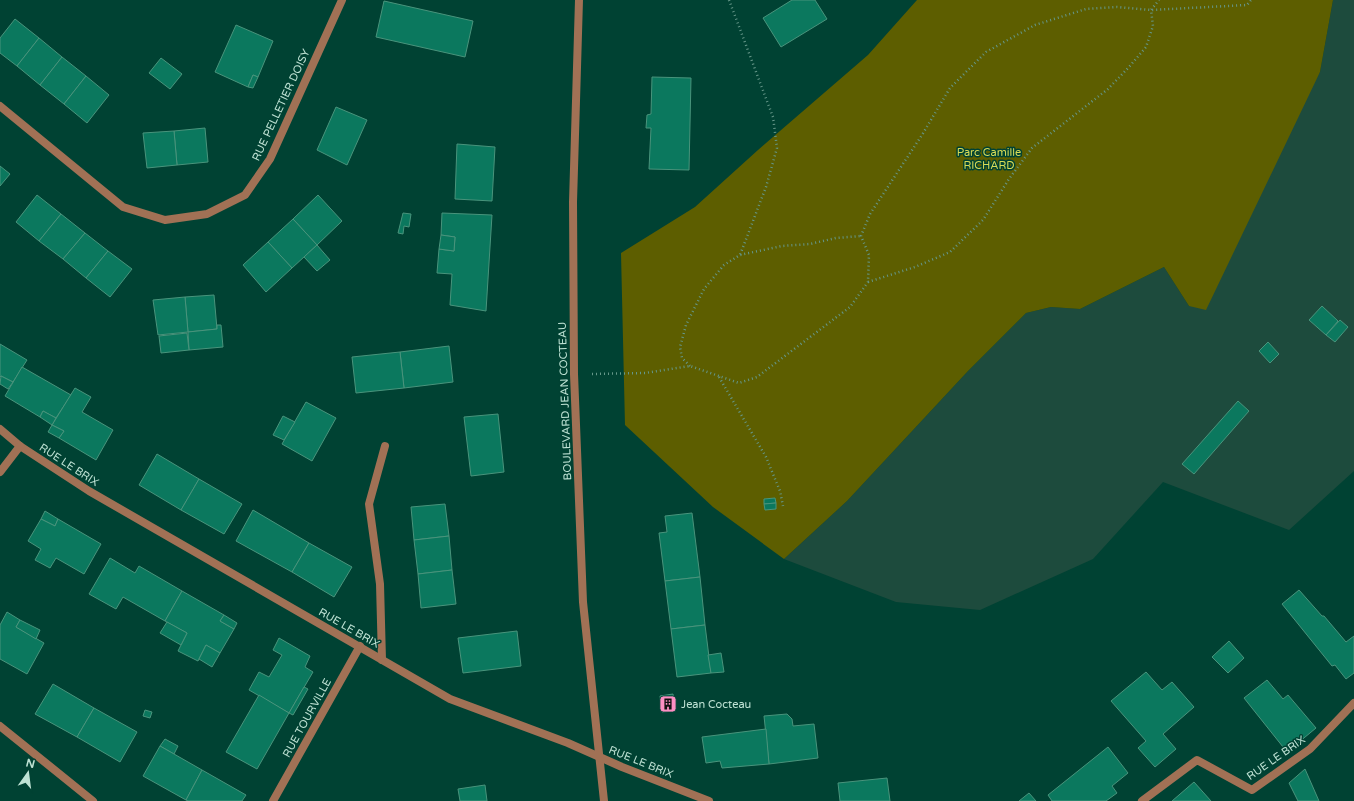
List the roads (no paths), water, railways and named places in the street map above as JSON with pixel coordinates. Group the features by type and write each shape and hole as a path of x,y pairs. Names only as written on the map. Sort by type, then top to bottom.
{"street":[{"name":"RUE PELLETIER DOISY","path":"0,106 123,207 165,220 206,214 245,195 270,158 342,0"},
{"name":"BOULEVARD JEAN COCTEAU","path":"579,0 573,202 574,374 583,602 598,757 604,801"},
{"name":"RUE LE BRIX","path":"0,429 20,446 89,491 450,699 568,743 598,757 709,801"},
{"path":"0,472 20,446"},
{"path":"382,660 380,584 369,504 384,446"},
{"name":"RUE TOURVILLE","path":"273,801 360,646"},
{"name":"RUE LE BRIX","path":"1142,801 1197,760 1252,790 1310,749 1354,702"},
{"path":"0,726 93,801"}],"place":[{"name":"Jean Cocteau","path":"668,704"}],"park label":[{"name":"Parc Camille RICHARD","path":"989,158"}]}
